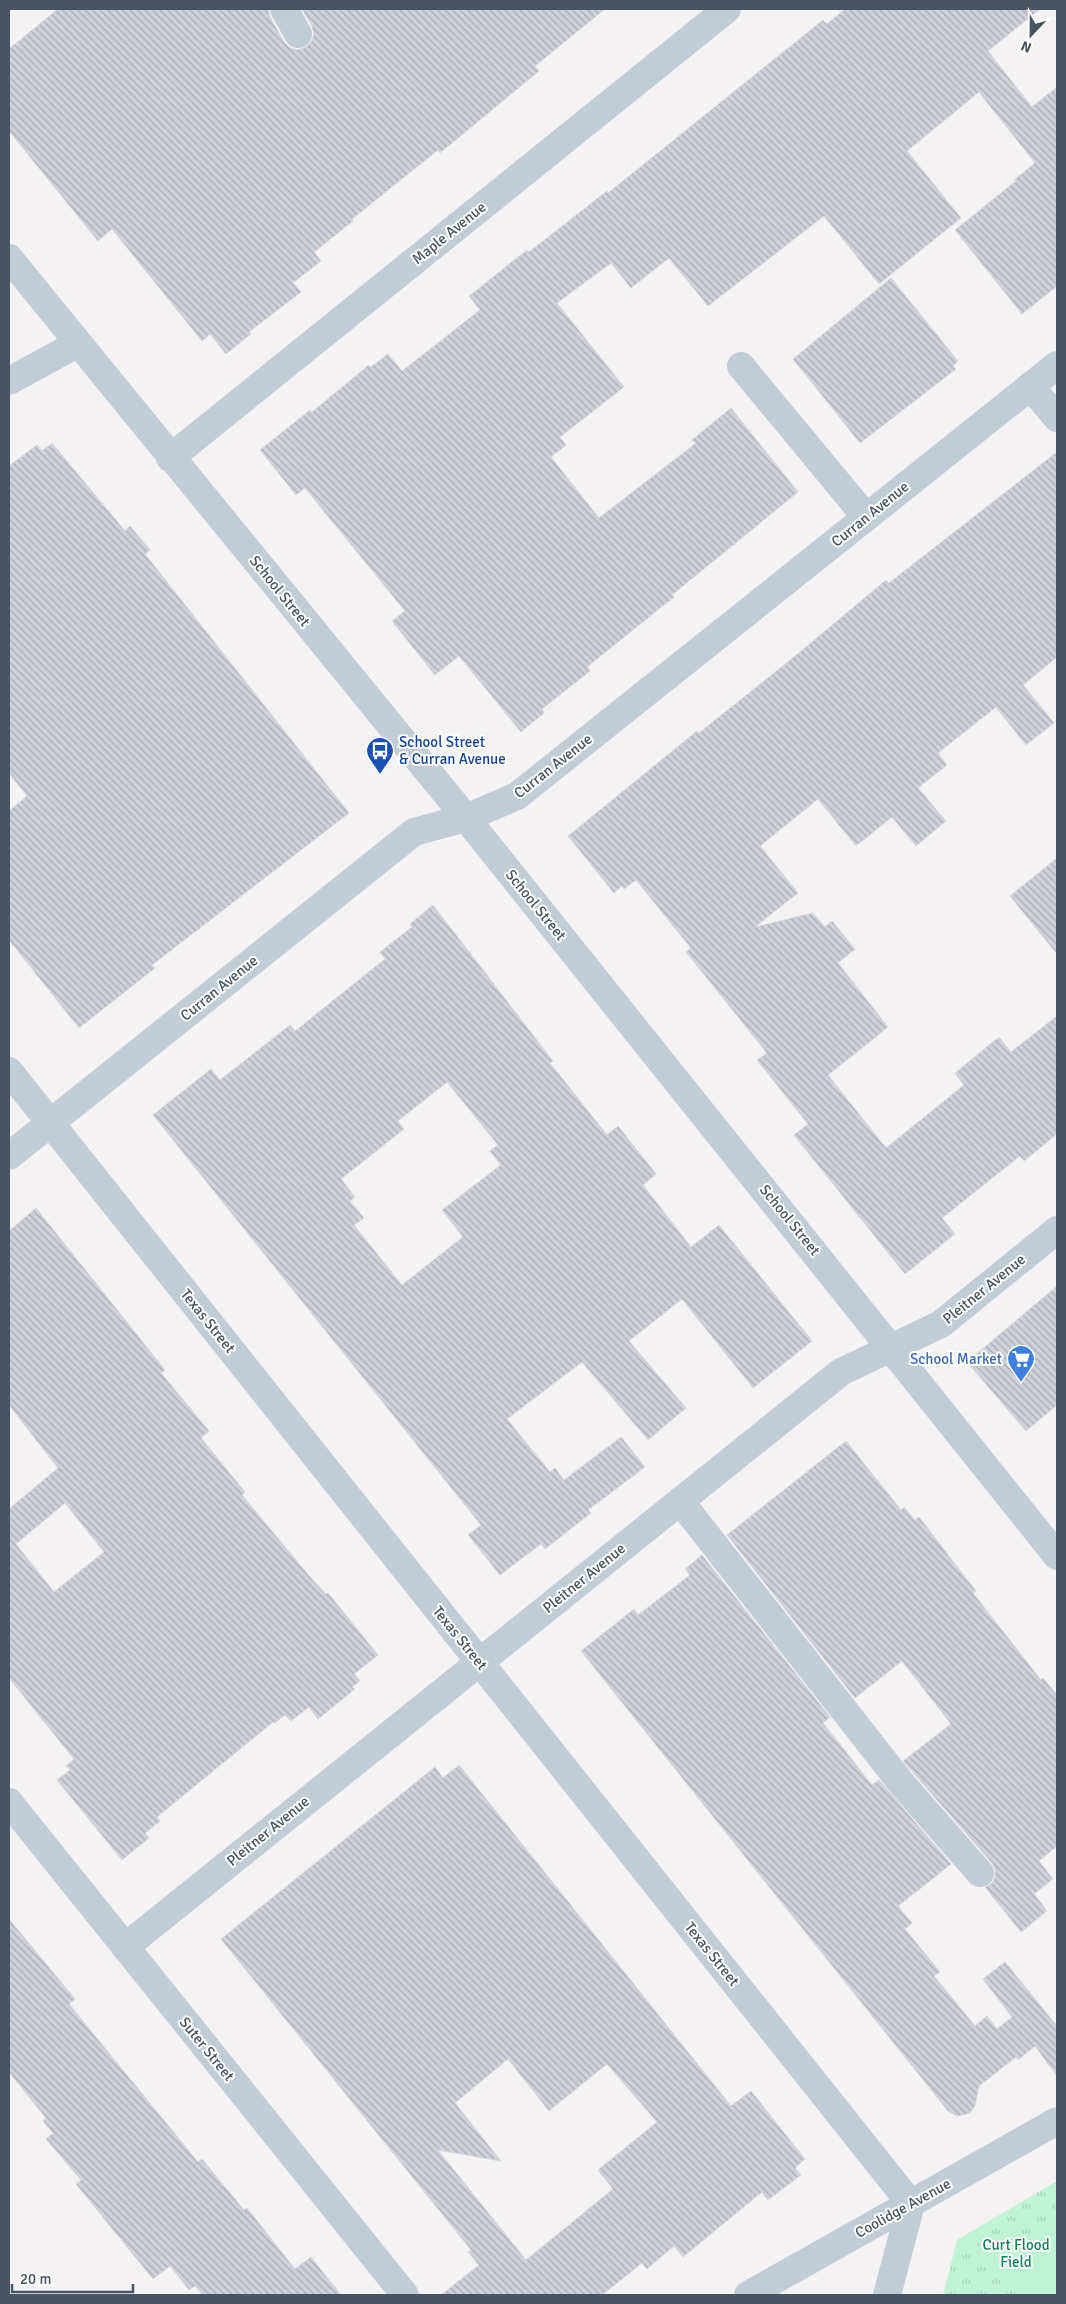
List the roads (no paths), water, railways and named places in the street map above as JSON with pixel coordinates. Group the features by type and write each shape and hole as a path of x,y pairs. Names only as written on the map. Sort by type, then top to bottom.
{"street":[{"path":"284,9 298,34"},
{"name":"Maple Avenue","path":"170,458 727,9"},
{"name":"School Street","path":"9,258 170,458 466,818 1057,1556"},
{"path":"9,381 77,344"},
{"name":"Curran Avenue","path":"9,1156 414,832 466,818 517,796 1057,365"},
{"path":"741,366 866,517"},
{"path":"1030,386 1057,418"},
{"name":"Texas Street","path":"9,1071 911,2204"},
{"name":"Pleitner Avenue","path":"125,1947 841,1372 941,1324 1057,1230"},
{"path":"680,1501 902,1784 980,1873"},
{"name":"Suter Street","path":"9,1802 405,2295"},
{"name":"Coolidge Avenue","path":"748,2295 1057,2121"},
{"path":"886,2295 911,2204"}],"place":[{"name":"School Street & Curran Avenue","path":"380,775"},
{"name":"School Market","path":"1021,1383"}],"park label":[{"name":"Curt Flood Field","path":"1016,2254"}]}
